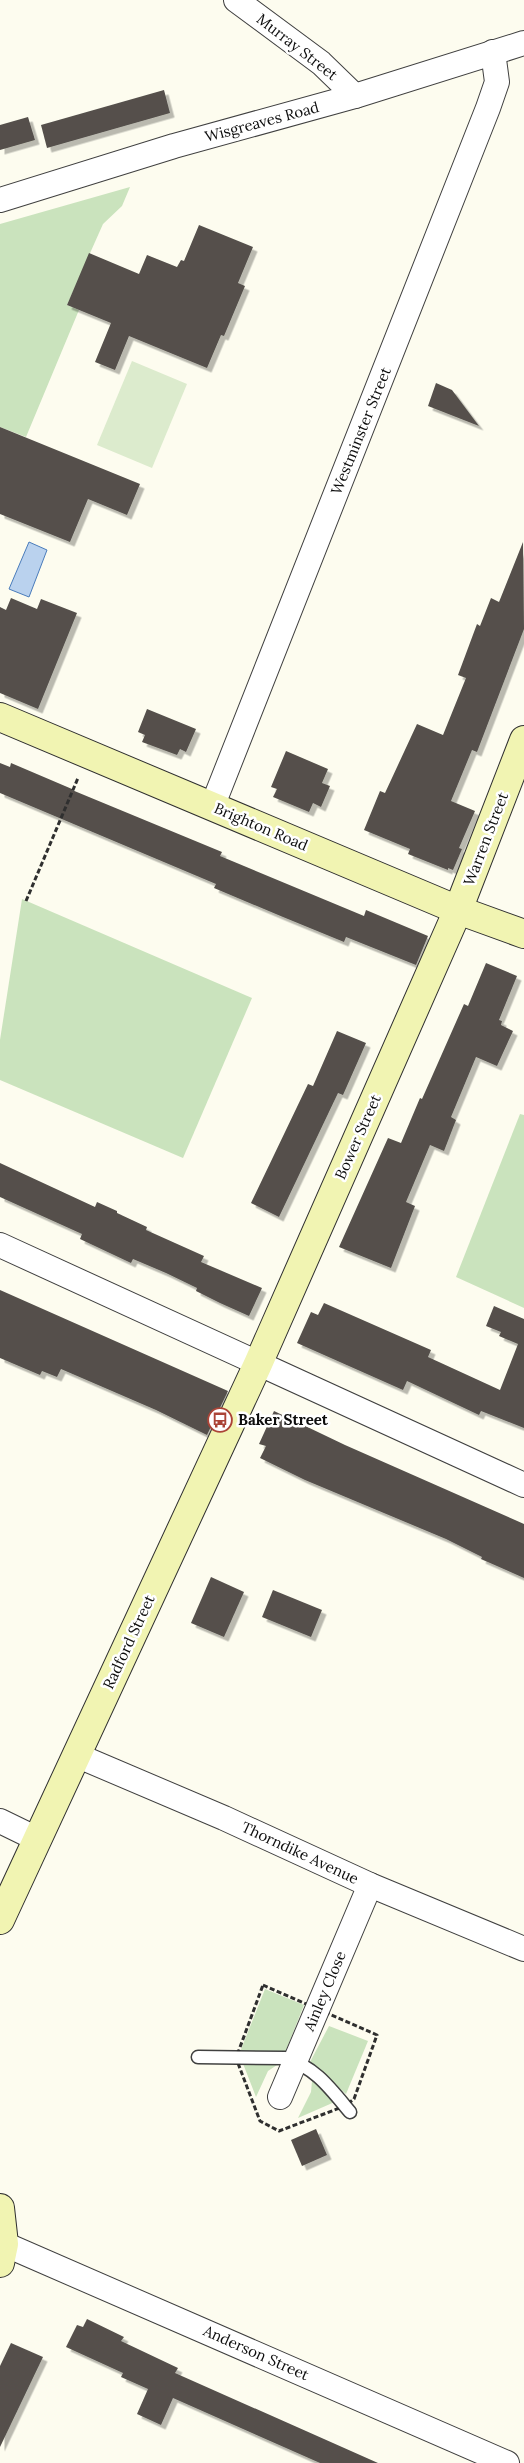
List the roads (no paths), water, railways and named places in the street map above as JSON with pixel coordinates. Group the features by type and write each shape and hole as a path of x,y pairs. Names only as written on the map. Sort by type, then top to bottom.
{"street":[{"name":"Murray Street","path":"236,0 322,63 355,96"},
{"name":"Wisgreaves Road","path":"0,200 174,146 355,96 524,43"},
{"name":"Westminster Street","path":"212,807 485,116 497,82 493,52"},
{"name":"Brighton Road","path":"0,717 458,910 524,934"},
{"name":"Warren Street","path":"458,910 524,740"},
{"name":"Bower Street","path":"258,1364 458,910"},
{"path":"0,1245 524,1485"},
{"name":"Radford Street","path":"0,1920 258,1364"},
{"name":"Thorndike Avenue","path":"76,1755 224,1818 370,1885 524,1949"},
{"path":"0,1821 37,1839"},
{"name":"Ainley Close","path":"280,2098 370,1885"},
{"path":"0,2208 2,2253"},
{"name":"Anderson Street","path":"2,2253 507,2463"}],"lane":[{"path":"198,2058 285,2058 295,2061 311,2069 323,2079 350,2112"}],"water":[{"path":"29,542 47,550 29,597 9,589"}],"place":[{"name":"Baker Street","path":"220,1420"}]}
